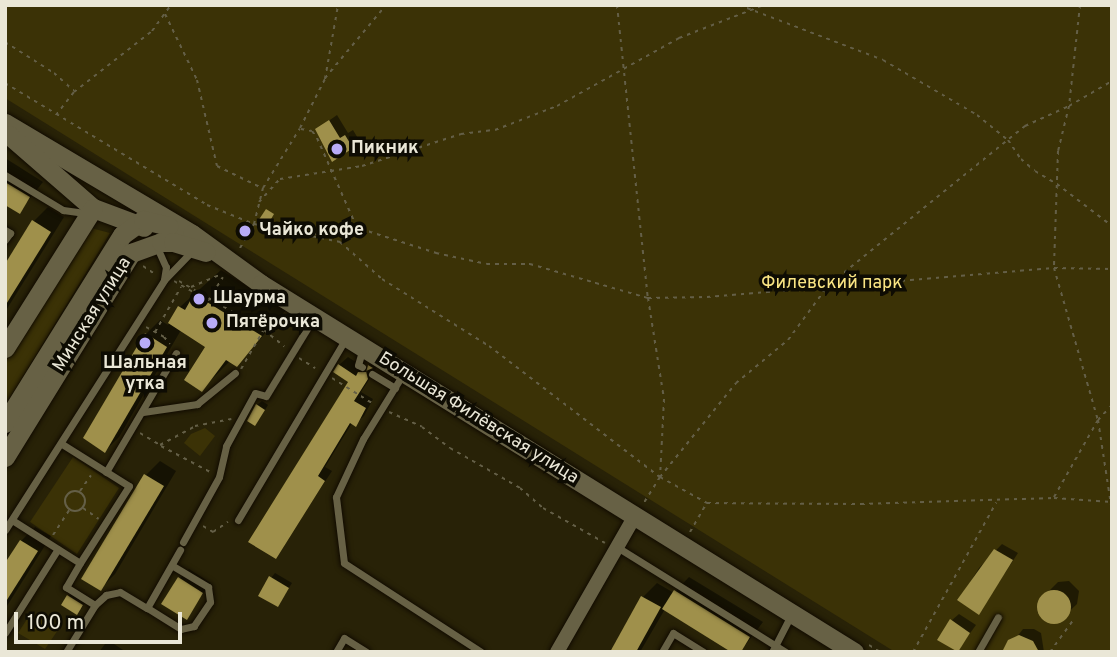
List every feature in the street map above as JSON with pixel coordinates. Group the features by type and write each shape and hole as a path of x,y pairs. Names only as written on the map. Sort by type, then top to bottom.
{"main road":[{"name":"Большая Филёвская улица","path":"5,123 105,180 193,241 314,317 399,380 639,510 792,615 854,652"},
{"path":"5,132 97,212 128,255"},
{"name":"Большая Филёвская улица","path":"105,180 128,205 135,223"},
{"path":"97,212 135,223 164,242 193,241"},
{"path":"5,348 97,212"},
{"path":"135,223 148,220 193,241"},
{"name":"Минская улица","path":"5,457 128,255 135,223"},
{"name":"Минская улица","path":"5,423 128,255 164,242"}],"street":[{"path":"557,652 639,510"}],"lane":[{"path":"5,175 63,210 97,212"},
{"path":"5,230 10,233 5,240"},
{"path":"5,530 164,280 193,241"},
{"path":"164,242 164,280"},
{"path":"147,608 173,566 193,520 219,477 226,446 255,393 266,397 314,317"},
{"path":"238,520 326,374 357,351"},
{"path":"106,472 176,353"},
{"path":"143,412 197,404 235,373"},
{"path":"372,373 399,380 336,497 344,563 481,652"},
{"path":"62,444 129,486 66,587 95,605"},
{"path":"12,520 80,563"},
{"path":"617,547 774,649 786,652"},
{"path":"5,633 58,549"},
{"path":"66,652 95,605 106,595 120,592 181,629 194,626 210,602 208,587 173,566"},
{"path":"774,649 792,615"},
{"path":"978,652 998,617"},
{"path":"662,652 673,633 704,652"},
{"path":"335,652 344,638 366,652"}],"path":[{"path":"56,115 74,92 152,31 171,5"},
{"path":"325,79 338,5"},
{"path":"225,260 254,224 263,188 300,128 325,79 387,5"},
{"path":"617,5 648,298 664,399 660,477"},
{"path":"739,5 883,60 977,115 1008,140 1028,165 1112,226"},
{"path":"259,202 280,179 362,166 461,134 495,130 577,97 679,38 764,5"},
{"path":"1080,5 1069,106 1058,151 1054,268 1098,420 1112,512"},
{"path":"166,14 197,80 216,166 263,188"},
{"path":"5,42 54,74 74,92"},
{"path":"639,510 660,477 736,383 788,340 828,285 1024,126 1069,106 1112,81"},
{"path":"5,83 207,205 254,224 340,242 382,279 489,346 660,477 707,503 997,502 1054,498 1110,502"},
{"path":"300,128 306,132 312,131 357,229"},
{"path":"312,235 357,229 436,253 487,264 530,264 648,298 707,297 1054,268 1112,269"},
{"path":"128,255 155,274"},
{"path":"183,285 208,301 226,272 190,287"},
{"path":"164,280 190,287 210,298 264,330 293,354 381,409 422,427 450,448 520,488 543,508 597,540 617,547"},
{"path":"155,332 183,285"},
{"path":"137,323 164,337 176,353"},
{"path":"235,373 240,371 264,330"},
{"path":"1054,498 1098,420 1112,405"},
{"path":"160,445 195,426 242,416"},
{"path":"133,429 219,477"},
{"path":"80,492 96,466"},
{"path":"70,509 66,506 66,495 75,490 84,496 82,507"},
{"path":"913,652 997,502"},
{"path":"690,531 707,503"},
{"path":"48,543 70,509 82,507 106,523"},
{"path":"193,520 213,532 220,524 238,520"},
{"path":"1049,652 1074,619"}],"green space":[{"name":"Филевский парк","path":"5,5 1112,5 1112,652 895,652 5,98"},
{"path":"91,228 110,233 5,406 5,362"},
{"path":"205,428 215,436 200,456 184,443 191,434"},
{"path":"73,457 119,488 77,554 30,522"},
{"path":"31,613 58,630 45,649 18,633"}],"building":[{"path":"329,120 340,138 345,135 353,148 332,162 315,129"},
{"path":"5,182 30,197 20,214 5,205"},
{"path":"266,209 274,214 267,226 258,221"},
{"path":"32,220 51,232 5,306 5,264"},
{"path":"194,294 262,336 237,367 226,360 202,392 184,380 205,347 168,323 178,306 185,310"},
{"path":"145,333 167,347 105,453 83,438"},
{"path":"338,364 356,376 358,372 366,372 368,379 354,401 366,408 356,427 350,423 318,476 325,481 276,559 248,542 348,382 333,372"},
{"path":"256,404 265,410 255,426 247,421"},
{"path":"144,474 164,486 101,591 81,579"},
{"path":"20,540 38,551 5,603 5,563"},
{"path":"994,549 1013,560 979,615 957,600"},
{"path":"269,576 289,588 278,607 258,596"},
{"path":"178,577 203,593 187,620 161,604"},
{"path":"674,590 750,637 741,652 731,652 662,609"},
{"path":"1054,590 1066,595 1071,607 1066,619 1054,624 1042,619 1037,607 1042,595"},
{"path":"67,595 83,605 77,615 61,605"},
{"path":"641,596 661,607 636,652 610,652"},
{"path":"950,619 970,633 958,652 937,640"},
{"path":"1019,635 1033,641 1039,652 1002,652 1008,640"}],"place":[{"name":"Пикник","path":"337,149"},
{"name":"Чайко кофе","path":"245,231"},
{"name":"Шаурма","path":"199,299"},
{"name":"Пятёрочка","path":"212,323"},
{"name":"Шальная утка","path":"145,343"}]}
